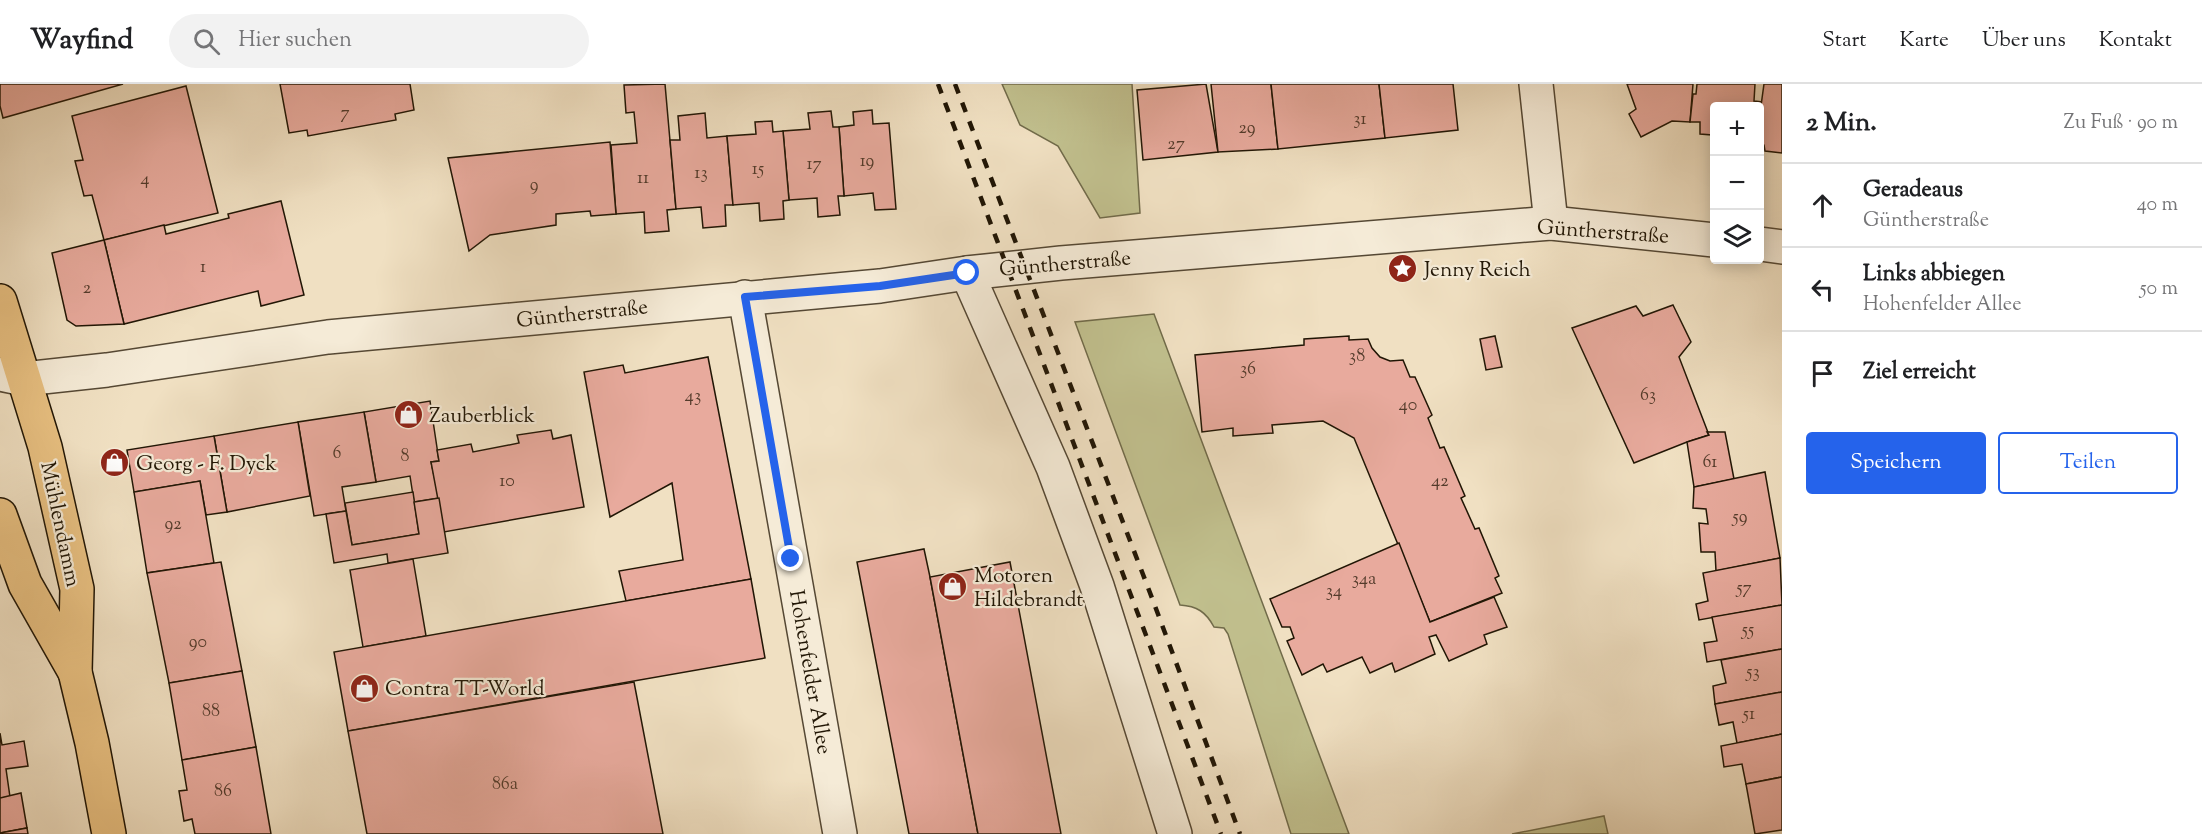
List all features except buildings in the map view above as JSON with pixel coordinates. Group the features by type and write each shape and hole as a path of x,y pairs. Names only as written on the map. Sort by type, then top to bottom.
{"main road":[{"name":"Mühlendamm","path":"0,301 12,376 45,447 77,589 75,672 110,834"},
{"name":"Mühlendamm","path":"0,515 25,584 75,672"}],"street":[{"path":"1536,84 1551,223"},
{"name":"Güntherstraße","path":"12,376 107,370 328,337 880,286 967,273 1061,263 1551,223 1710,240"},
{"path":"1764,245 1782,247"},
{"path":"967,273 1061,489 1097,586 1175,834"},
{"name":"Hohenfelder Allee","path":"745,297 840,834"}],"shaded area":[{"path":"1002,84 1132,84 1140,213 1100,218 1058,146 1020,125"},
{"path":"1154,314 1349,834 1291,834 1228,634 1224,628 1214,627 1208,617 1200,611 1180,605 1075,322"},
{"path":"1604,816 1608,834 1512,834"}],"railway":[{"path":"938,84 1221,834"},
{"path":"955,84 1240,834"}],"place":[{"name":"Jenny Reich","path":"1403,269"},
{"name":"Zauberblick","path":"408,415"},
{"name":"Georg - F. Dyck","path":"115,463"},
{"name":"Motoren Hildebrandt","path":"953,587"},
{"name":"Contra TT-World","path":"364,688"}],"route":[{"path":"791,559 745,297 880,286 967,273"}]}
